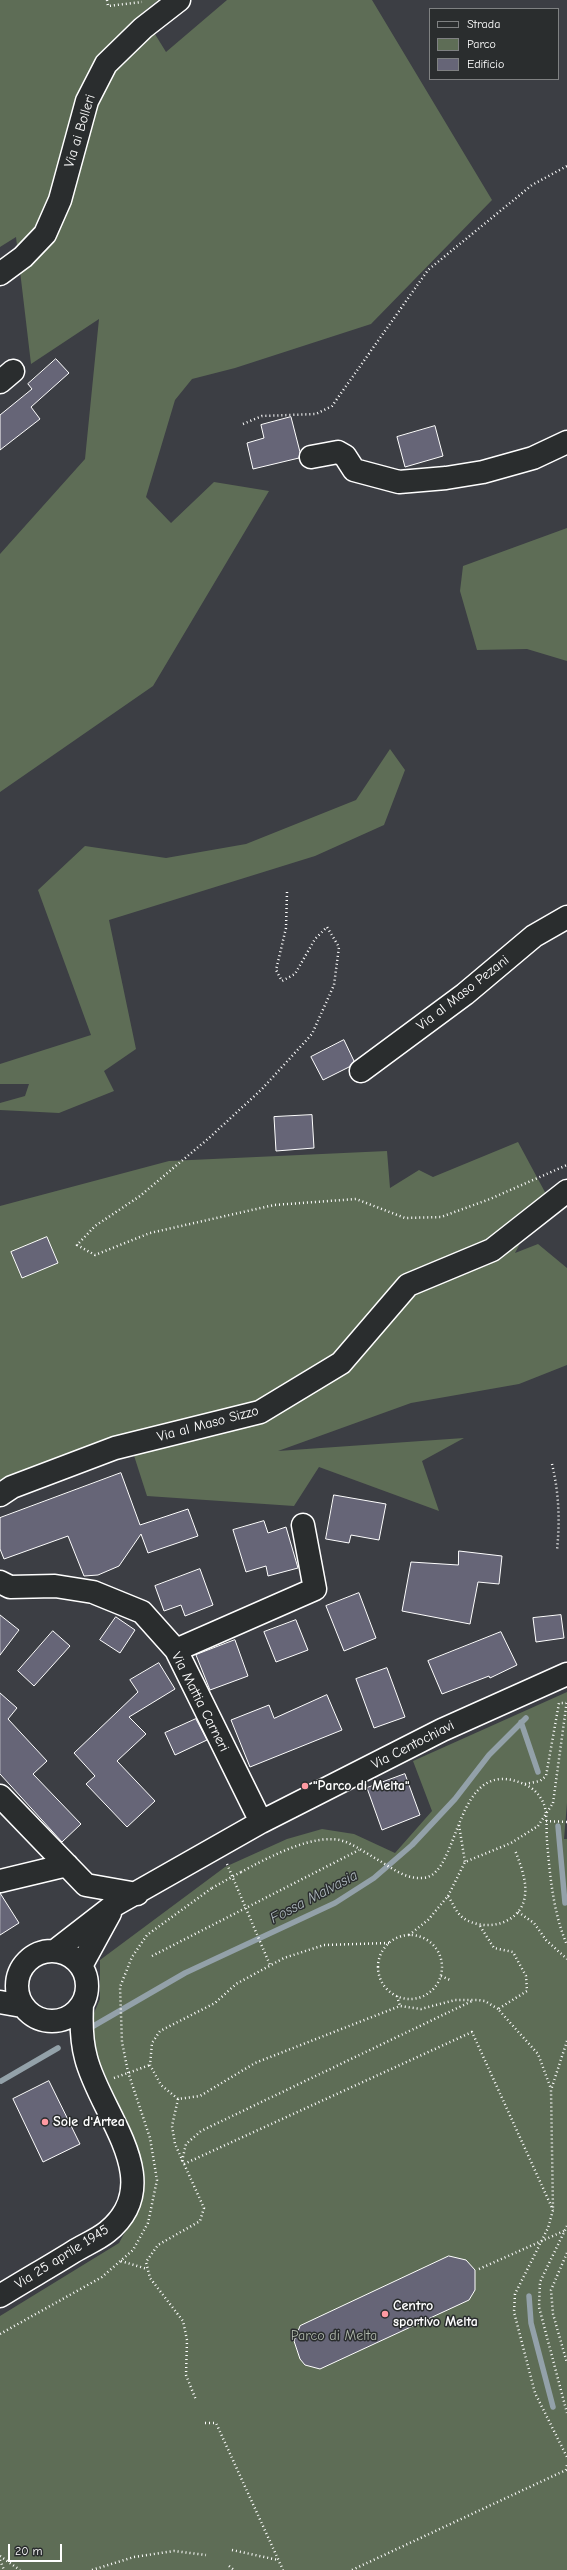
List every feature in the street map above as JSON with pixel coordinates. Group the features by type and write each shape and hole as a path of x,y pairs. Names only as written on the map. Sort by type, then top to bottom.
{"street":[{"name":"Via ai Bolleri","path":"0,274 23,257 45,234 60,200 87,101 106,64 143,28 178,0"},
{"path":"311,458 338,452 345,456 354,470 400,482 483,472 533,458 567,442"},
{"name":"Via al Maso Pezani","path":"361,1071 464,994 534,936 567,917"},
{"name":"Via al Maso Sizzo","path":"0,1495 12,1487 115,1448 260,1412 341,1363 408,1284 492,1250 567,1191"},
{"path":"176,1650 315,1589 303,1525"},
{"name":"Via Mattia Carneri","path":"0,1582 10,1587 55,1586 93,1592 142,1612 176,1650 262,1822"},
{"name":"Via Centochiavi","path":"56,1951 114,1906 262,1822 442,1730 567,1674"},
{"path":"0,1796 86,1885 137,1894"},
{"path":"0,1881 67,1865"},
{"path":"81,1966 114,1906"},
{"path":"0,1975 22,1967 36,1954 56,1951 70,1956 81,1966 87,1985 82,2004 67,2018 53,2022 38,2019 22,2006 0,2002"},
{"path":"22,1967 16,1987 22,2006"},
{"name":"Via 25 aprile 1945","path":"0,2296 107,2232 125,2210 131,2195 134,2183 129,2157 86,2059 81,2031 82,2004"},
{"name":"Via 25 aprile 1945","path":"53,2022 86,2059"}],"path":[{"path":"107,0 108,6 129,5 143,2"},
{"path":"243,424 262,416 316,414 332,406 428,270 532,185 567,166"},
{"path":"287,892 286,928 276,970 282,981 295,974 315,939 327,927 339,947 334,985 312,1034 262,1090 209,1138 140,1196 95,1226 77,1245 95,1255 150,1233 274,1205 356,1199 405,1218 441,1217 490,1199 567,1165"},
{"path":"552,1464 557,1482 560,1520 557,1550"},
{"path":"465,1862 511,1843 538,1826 553,1802 567,1702 559,1703 546,1776 540,1781 524,1784"},
{"path":"121,2024 120,1987 132,1957 147,1935 212,1888 277,1853 322,1840 345,1841 404,1875 415,1878 426,1878 434,1874 442,1865 459,1824 475,1792 485,1784 511,1780 524,1784 535,1790 544,1803 551,1880 559,1927 567,1944"},
{"path":"546,1821 567,1822"},
{"path":"409,1935 423,1938 437,1950 441,1958 441,1976 431,1991 424,1996 415,1999 397,1996 383,1985 379,1976 379,1958 389,1943 397,1938 409,1935 428,1920 448,1896 465,1862 459,1824"},
{"path":"219,1846 253,1929 270,1965"},
{"path":"152,1956 359,1849"},
{"path":"480,1926 497,1925 518,1912 524,1900 526,1884 516,1850"},
{"path":"448,1896 461,1916 480,1926 494,1948 513,1952 526,1976 527,1991 498,2009"},
{"path":"518,1912 534,1923 546,1940 567,1959"},
{"path":"389,1943 324,1945 270,1965 236,1984 215,2003 160,2031 152,2043 150,2066 161,2085 178,2099 200,2096 255,2063 400,2006 421,2009 455,2000 485,2000 498,2009 538,2054 551,2090 553,2210 548,2228 515,2294 514,2312 534,2392 567,2457"},
{"path":"441,1976 450,1980"},
{"path":"397,1996 400,2006"},
{"path":"183,2162 186,2144 200,2131 474,2000"},
{"path":"183,2162 472,2032 553,2210"},
{"path":"551,2090 567,2041"},
{"path":"106,2081 150,2066"},
{"path":"178,2099 172,2126 175,2144 204,2208 200,2221 158,2246 146,2262 150,2278 183,2321 187,2340 184,2358 186,2375 196,2400"},
{"path":"567,2226 540,2282 539,2307 566,2402 567,2414"},
{"path":"479,2269 565,2230"},
{"path":"567,2253 551,2290 553,2314 567,2363"},
{"path":"121,2260 148,2269"},
{"path":"205,2423 216,2423 282,2570"},
{"path":"352,2570 566,2470 567,2465"},
{"path":"232,2550 278,2560"},
{"path":"92,2570 134,2557 174,2551 206,2555"},
{"path":"0,2556 20,2570"},
{"path":"0,2560 4,2570"},
{"path":"229,2566 234,2570"}],"green space":[{"path":"0,0 158,0 142,13 166,52 227,0 372,0 492,200 371,324 235,368 192,379 175,400 146,497 171,523 214,482 269,491 153,686 0,792 0,554 85,459 99,319 31,364 16,237 0,247"},
{"path":"567,528 567,661 527,649 477,650 460,591 463,566"},
{"path":"390,749 405,770 384,825 315,856 109,920 136,1049 104,1071 114,1091 59,1113 0,1110 0,1103 25,1096 29,1084 0,1084 0,1064 91,1035 38,890 85,846 166,858 246,844 356,800"},
{"path":"518,1142 546,1194 515,1253 538,1244 567,1268 567,1365 519,1384 411,1403 278,1451 464,1438 422,1461 439,1511 319,1467 294,1506 147,1496 128,1437 0,1485 0,1206 169,1161 387,1151 390,1188 419,1170 433,1177"},
{"name":"Parco di Melta","path":"567,1692 567,1803 564,1839 567,1839 567,2570 0,2570 0,2316 119,2243 140,2200 143,2178 132,2137 91,2042 88,2027 100,1999 100,1960 225,1867 287,1839 322,1829 354,1834 395,1853 432,1811 413,1761"}],"building":[{"path":"56,359 69,373 31,407 40,419 0,450 0,415 32,389 28,384"},
{"path":"291,417 300,452 299,458 253,469 247,443 264,438 261,425"},
{"path":"435,426 443,456 405,467 397,437"},
{"path":"344,1040 354,1061 349,1067 323,1080 311,1057"},
{"path":"312,1115 314,1148 276,1151 274,1117"},
{"path":"47,1237 58,1263 22,1278 11,1252"},
{"path":"121,1473 140,1525 188,1509 198,1536 148,1553 141,1534 119,1566 98,1575 84,1576 68,1536 4,1559 0,1549 0,1518"},
{"path":"334,1495 386,1504 379,1540 351,1535 349,1543 326,1539"},
{"path":"264,1521 268,1533 286,1527 298,1568 268,1576 266,1566 246,1572 233,1530"},
{"path":"459,1551 502,1556 499,1584 478,1582 470,1624 402,1611 411,1562 458,1565"},
{"path":"200,1569 213,1605 185,1616 181,1605 164,1611 155,1586"},
{"path":"359,1593 376,1638 344,1651 326,1606"},
{"path":"0,1615 19,1630 0,1655"},
{"path":"561,1615 564,1638 536,1642 533,1618"},
{"path":"116,1617 135,1630 120,1653 100,1640"},
{"path":"296,1620 308,1650 276,1662 264,1632"},
{"path":"53,1631 70,1646 34,1686 18,1671"},
{"path":"501,1632 517,1665 490,1678 489,1676 442,1694 428,1661"},
{"path":"235,1640 248,1676 210,1690 196,1655"},
{"path":"159,1663 175,1689 129,1717 146,1734 117,1761 155,1801 127,1827 86,1784 95,1776 74,1753 138,1692 130,1680"},
{"path":"387,1668 405,1717 374,1728 356,1679"},
{"path":"0,1693 17,1708 8,1719 47,1761 33,1774 81,1824 62,1842 0,1774"},
{"path":"327,1695 342,1730 250,1767 231,1720 269,1705 274,1718"},
{"path":"196,1719 207,1740 175,1755 165,1733"},
{"path":"405,1774 420,1815 382,1830 367,1788"},
{"path":"0,1893 19,1923 0,1935"},
{"path":"49,2081 80,2144 43,2162 13,2099"},
{"path":"449,2256 466,2260 475,2270 475,2290 469,2300 320,2369 305,2365 300,2359 294,2341 300,2326"}],"waterway":[{"name":"Fossa Malvasia","path":"90,2028 185,1973 335,1903 374,1878 412,1845 455,1799 489,1755 526,1718"},
{"path":"521,1722 538,1772"},
{"path":"558,1826 565,1903"},
{"name":"Fossa Malvasia","path":"1,2081 58,2048"},
{"path":"529,2296 531,2323 553,2407"}],"place":[{"name":"\"Parco di Melta\"","path":"305,1786"},
{"name":"Sole d'Artea","path":"45,2122"},
{"name":"Centro sportivo Melta","path":"385,2314"}]}
